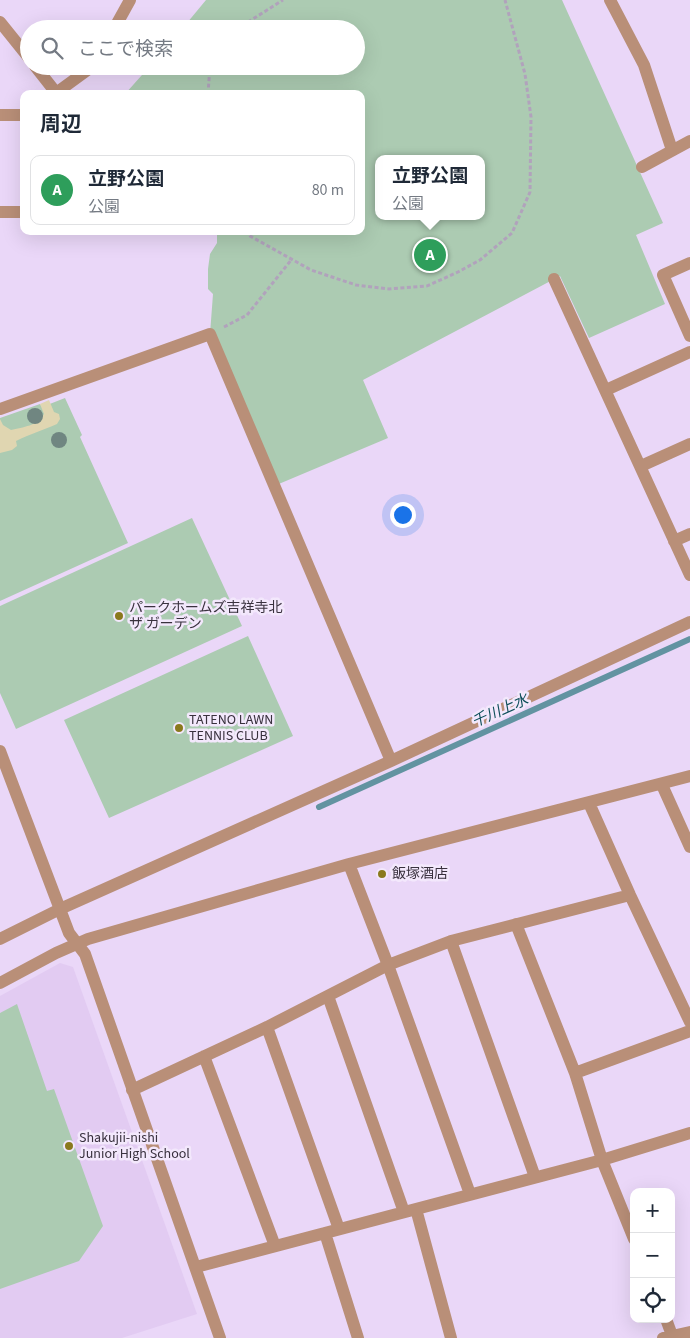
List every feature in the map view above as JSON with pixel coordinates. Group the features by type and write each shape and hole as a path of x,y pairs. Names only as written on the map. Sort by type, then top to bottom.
{"street":[{"path":"119,20 130,0"},
{"path":"610,0 644,65 672,150"},
{"path":"0,22 20,47"},
{"path":"42,75 54,90"},
{"path":"60,90 81,75"},
{"path":"0,115 20,115"},
{"path":"642,168 690,140"},
{"path":"0,212 20,212"},
{"path":"690,263 663,275 690,336"},
{"path":"554,279 690,575"},
{"path":"0,409 210,334 391,761"},
{"path":"606,390 690,352"},
{"path":"641,466 690,444"},
{"path":"674,541 690,534"},
{"path":"0,939 60,909 391,761 690,622"},
{"path":"0,751 69,933 85,954 220,1338"},
{"path":"0,982 76,943 349,864 662,785 690,776"},
{"path":"662,785 690,847"},
{"path":"589,803 690,1022"},
{"path":"349,864 388,966 470,1194"},
{"path":"132,1090 267,1027 388,966 451,940 630,894"},
{"path":"516,924 576,1073 602,1160 632,1233"},
{"path":"451,940 535,1177"},
{"path":"328,996 410,1210 452,1338"},
{"path":"267,1027 339,1229"},
{"path":"576,1073 690,1031"},
{"path":"204,1056 275,1246"},
{"path":"196,1267 602,1160 690,1133"},
{"path":"325,1232 358,1338"},
{"path":"667,1323 669,1337 690,1332"}],"path":[{"path":"252,20 283,0"},
{"path":"249,235 311,270 356,285 389,289 427,286 458,272 480,260 512,233 530,192 531,117 525,74 505,0"},
{"path":"208,90 209,75"},
{"path":"210,334 247,315 292,259"}],"shaded area":[{"name":"Shakujii-nishi Junior High School","path":"60,963 73,967 197,1314 122,1338 0,1338 0,996"}],"green space":[{"path":"206,0 562,0 663,223 636,235 665,304 589,338 560,276 363,380 388,438 274,486 210,334 213,294 208,289 210,254 217,243 217,235 365,235 365,90 129,90 142,75 365,75 365,20 189,20"},
{"path":"65,398 82,435 80,437 128,543 0,601 0,418 40,404 42,407"},
{"name":"パークホームズ吉祥寺北 ザ ガーデン","path":"192,518 242,626 16,729 0,693 0,606"},
{"name":"TATENO LAWN TENNIS CLUB","path":"248,636 293,736 109,818 64,720"},
{"path":"17,1004 47,1091 54,1089 103,1226 79,1261 0,1289 0,1013"}],"sand":[{"path":"49,400 54,412 59,414 60,419 57,424 16,441 17,446 12,450 0,453 0,419 3,425 11,430 30,425 38,421 44,414 40,404"}],"waterway":[{"name":"千川上水","path":"319,807 690,639"}],"place":[{"name":"立野公園","path":"430,255"},
{"name":"パークホームズ吉祥寺北 ザ ガーデン","path":"119,616"},
{"name":"TATENO LAWN TENNIS CLUB","path":"179,728"},
{"name":"飯塚酒店","path":"382,874"},
{"name":"Shakujii-nishi Junior High School","path":"69,1146"}]}
